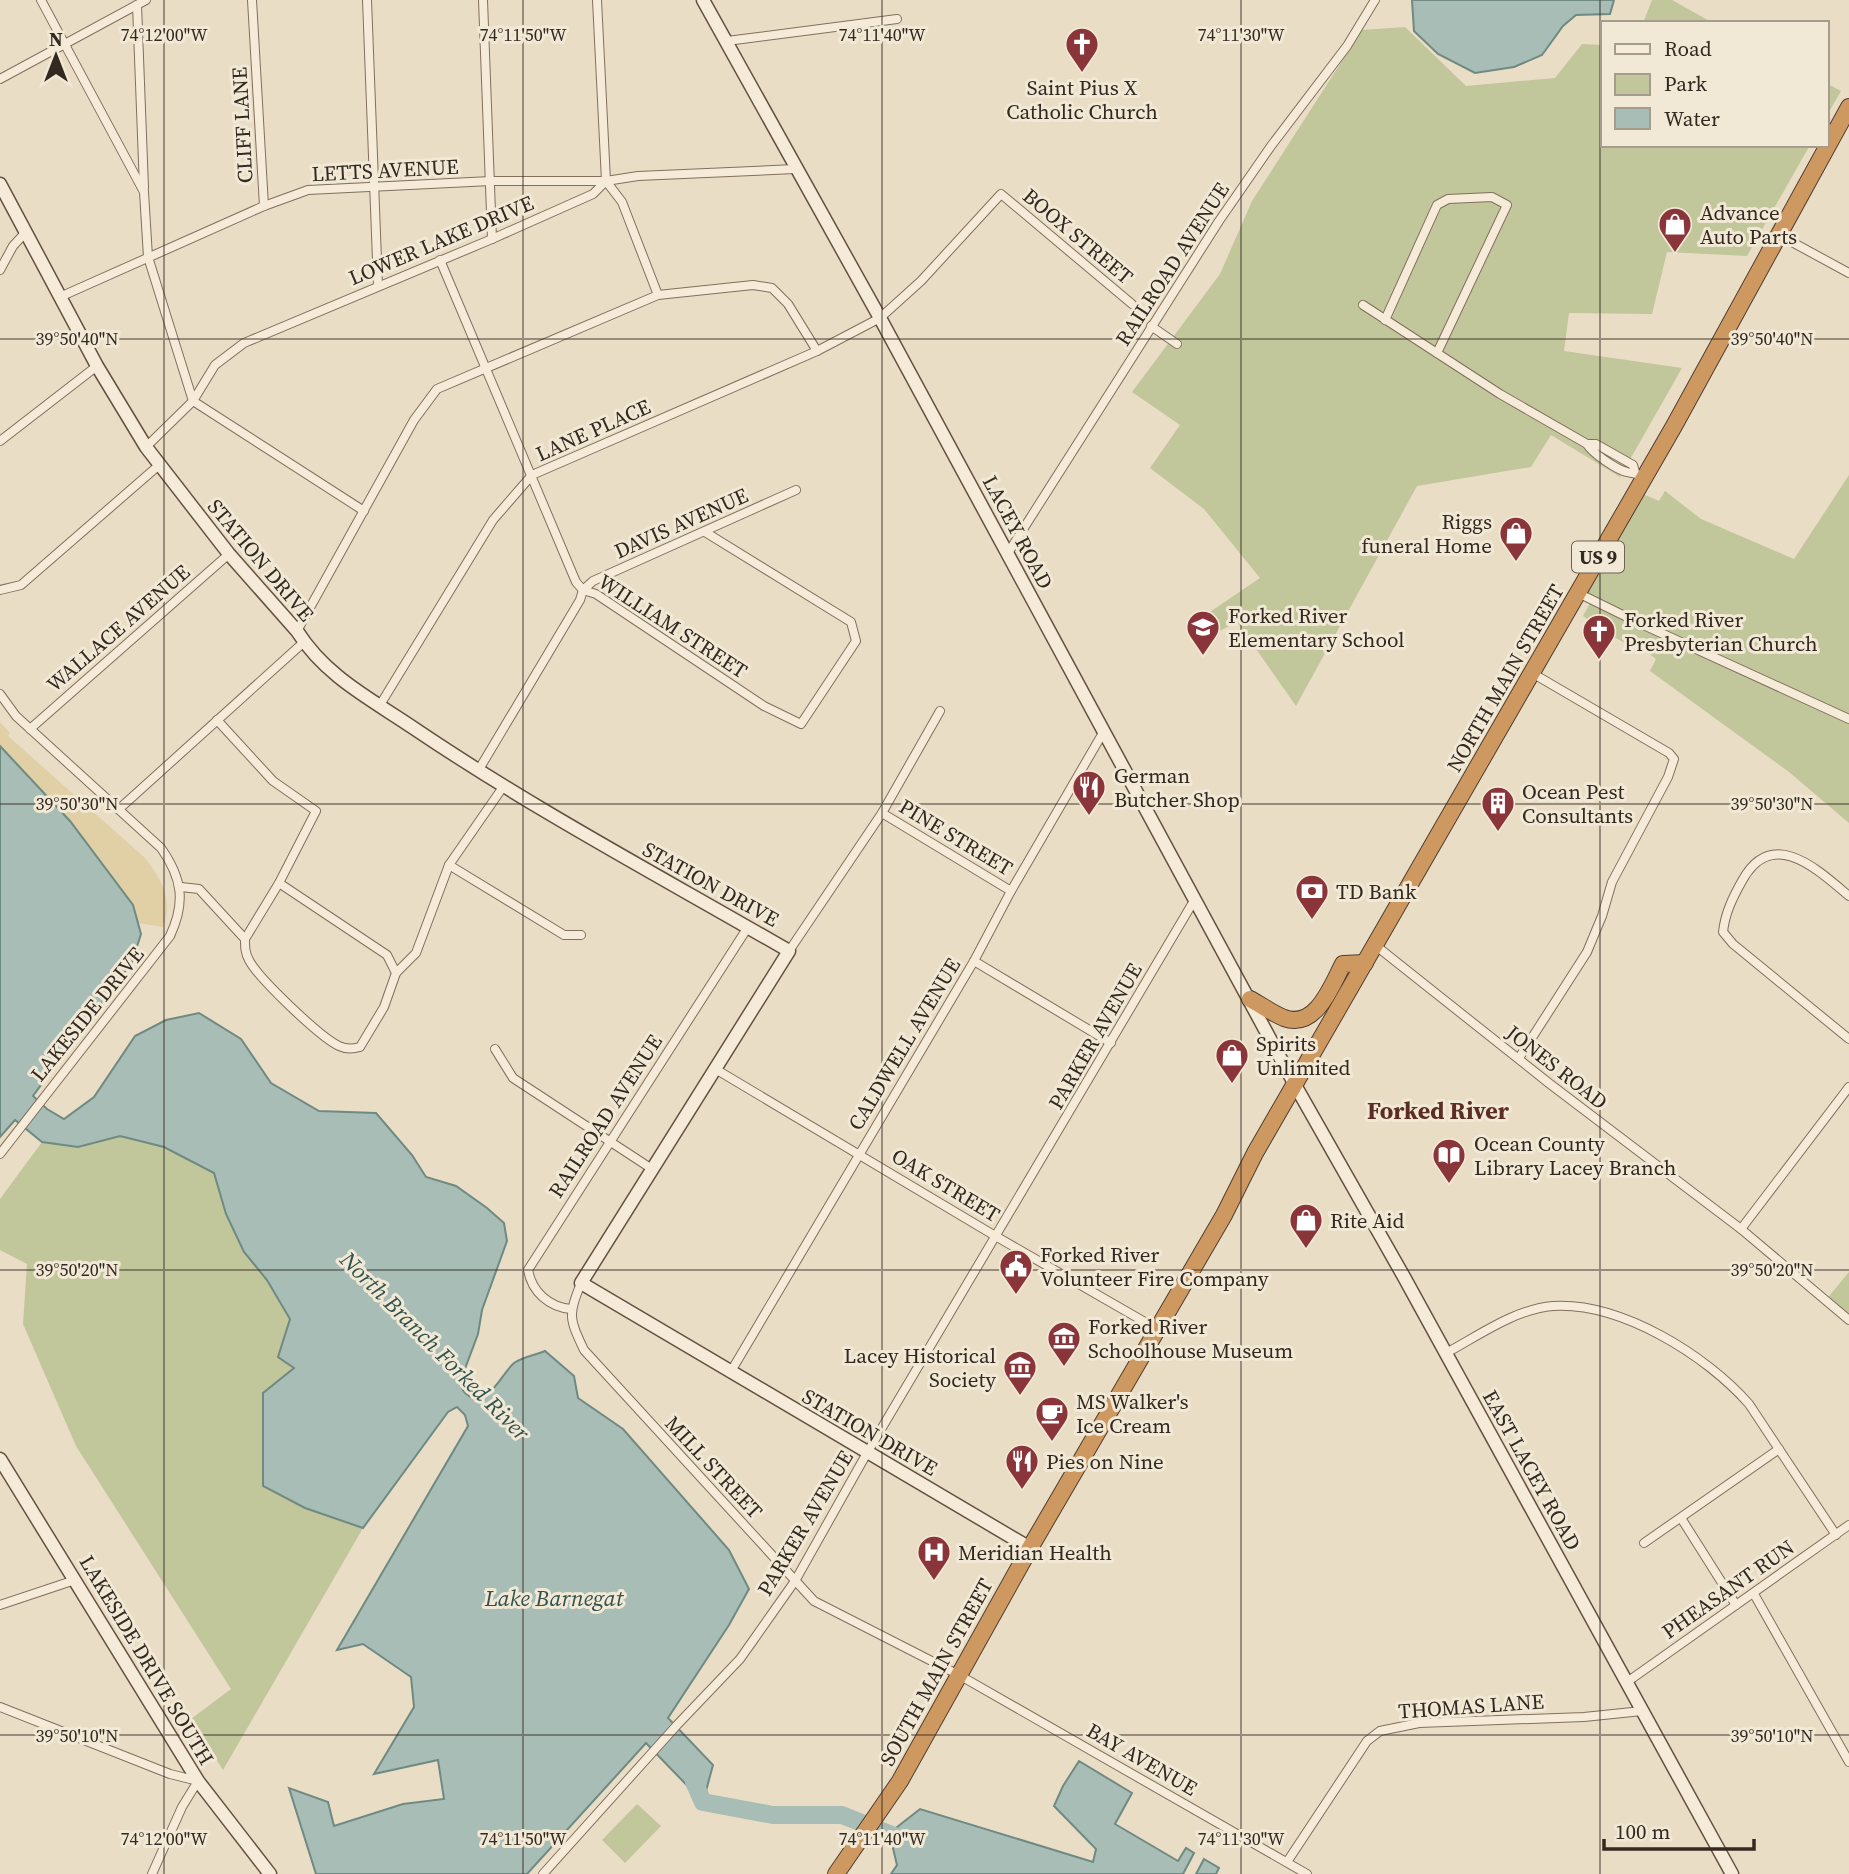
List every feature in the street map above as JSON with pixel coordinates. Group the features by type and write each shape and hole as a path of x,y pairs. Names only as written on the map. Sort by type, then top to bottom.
{"highway":[{"name":"NORTH MAIN STREET","path":"1828,145 1849,107"},
{"name":"NORTH MAIN STREET","path":"1295,1085 1578,593 1639,475 1827,147"},
{"path":"1250,999 1285,1018 1299,1020 1313,1013 1318,1007 1343,964 1365,963"},
{"name":"SOUTH MAIN STREET","path":"836,1874 888,1798 1224,1214 1255,1153 1295,1085"}],"street":[{"path":"41,0 144,192"},
{"path":"0,79 146,0"},
{"name":"CLIFF LANE","path":"252,0 264,206"},
{"path":"367,0 379,286"},
{"path":"483,0 492,239"},
{"path":"597,0 606,181 621,202 659,295"},
{"name":"LACEY ROAD","path":"703,0 880,318 1295,1085"},
{"name":"RAILROAD AVENUE","path":"1008,553 1241,188 1347,46 1375,0"},
{"path":"137,5 148,257 193,401 364,512"},
{"path":"727,41 897,19"},
{"name":"LOWER LAKE DRIVE","path":"146,447 193,401 215,365 244,342 492,239 593,194 606,181 638,176 795,169"},
{"name":"LETTS AVENUE","path":"62,296 264,206 308,190 491,181 606,181"},
{"name":"STATION DRIVE","path":"0,184 97,366 158,466 229,554 342,682 503,787 789,951 717,1070 581,1283 1030,1548"},
{"name":"LANE PLACE","path":"380,705 494,520 532,475 817,351 880,318 921,281 1001,194"},
{"name":"BOOX STREET","path":"1001,194 1132,304"},
{"path":"1385,320 1437,205 1448,199 1492,197 1507,205 1437,354"},
{"path":"0,270 13,246 26,232"},
{"path":"1779,235 1849,273"},
{"name":"WILLIAM STREET","path":"440,260 576,582 583,590 596,594 764,706 801,724 856,641 851,622 705,532"},
{"path":"119,809 217,720 301,637 414,420 437,389 659,295 753,285 772,288 788,304 817,351"},
{"path":"1363,305 1500,394 1587,444 1596,444 1624,459 1633,465 1639,475"},
{"path":"1152,326 1177,344"},
{"path":"0,441 97,366"},
{"path":"0,590 21,585 158,466"},
{"name":"DAVIS AVENUE","path":"583,590 593,581 796,490"},
{"name":"WALLACE AVENUE","path":"30,729 229,554"},
{"path":"478,771 580,600 583,590"},
{"path":"1578,593 1849,719"},
{"path":"1519,1058 1587,952 1602,916 1612,881 1668,777 1674,759 1670,753 1532,673"},
{"path":"0,694 16,716 161,848 174,866 181,887 199,889 245,939"},
{"path":"789,951 883,813 940,711"},
{"path":"217,720 273,781 316,811 279,883 245,939 245,952 250,963 285,1002 329,1041 342,1048 360,1047 384,1007 396,973 416,953 449,865 503,787"},
{"name":"CALDWELL AVENUE","path":"730,1373 974,961 1104,731"},
{"name":"PINE STREET","path":"883,813 1012,891"},
{"path":"1849,896 1814,866 1797,858 1780,854 1763,858 1751,864 1733,898 1723,932 1733,944 1849,1040"},
{"path":"449,865 564,934 582,935"},
{"path":"279,883 387,955 396,973"},
{"name":"LAKESIDE DRIVE","path":"0,1154 170,936 178,920 181,887"},
{"name":"PARKER AVENUE","path":"543,1874 740,1659 795,1581 867,1453 1195,899"},
{"name":"RAILROAD AVENUE","path":"571,1309 558,1308 539,1294 530,1280 528,1270 748,928"},
{"name":"JONES ROAD","path":"1375,945 1549,1084 1741,1229 1849,1321"},
{"path":"974,961 1111,1043"},
{"path":"495,1049 513,1078 652,1169"},
{"name":"OAK STREET","path":"717,1070 1157,1329"},
{"name":"EAST LACEY ROAD","path":"1295,1085 1446,1353 1732,1874"},
{"path":"1741,1229 1849,1087"},
{"path":"571,1309 581,1283"},
{"path":"1446,1353 1502,1323 1552,1306 1617,1317 1678,1344 1723,1378 1749,1404 1836,1535"},
{"name":"MILL STREET","path":"571,1309 572,1323 584,1350 814,1601 959,1675"},
{"path":"1644,1543 1779,1449"},
{"name":"LAKESIDE DRIVE SOUTH","path":"0,1459 6,1481 75,1580 198,1781 270,1874"},
{"path":"1681,1518 1736,1605"},
{"name":"PHEASANT RUN","path":"1627,1682 1849,1525"},
{"path":"0,1605 75,1580"},
{"path":"1754,1594 1849,1762"},
{"name":"BAY AVENUE","path":"959,1675 1307,1874"},
{"path":"0,1707 170,1774 198,1781 182,1807 152,1874"},
{"name":"THOMAS LANE","path":"1287,1862 1367,1741 1380,1731 1419,1723 1584,1717 1642,1711"}],"green space":[{"path":"1652,0 1672,0 1709,21 1644,21"},
{"path":"1405,27 1466,86 1555,78 1582,44 1601,45 1601,147 1809,147 1747,256 1667,252 1652,314 1569,313 1564,351 1682,368 1620,477 1551,435 1531,467 1417,486 1296,706 1237,622 1210,636 1201,618 1260,578 1204,509 1150,468 1180,425 1132,392 1220,274 1252,201 1362,30"},
{"path":"1828,84 1841,91 1828,114"},
{"path":"1849,475 1849,823 1789,772 1650,671 1656,659 1608,634 1583,616 1590,603 1578,593 1636,491 1659,501 1665,491 1701,519 1794,559"},
{"path":"120,1136 164,1147 214,1173 226,1214 244,1252 267,1280 290,1319 278,1357 294,1368 305,1508 363,1528 223,1770 191,1719 231,1689 76,1446 23,1324 27,1264 0,1250 0,1199 42,1142 78,1147"},
{"path":"1849,1272 1849,1320 1825,1301"},
{"path":"637,1804 661,1826 625,1863 602,1840"}],"sand":[{"path":"0,722 10,733 8,736 144,857 164,890 167,908 163,927 138,923 133,905 70,821 0,747"}],"water":[{"path":"1412,0 1614,0 1610,14 1576,15 1563,26 1542,55 1514,67 1475,73 1438,54 1414,31"},
{"name":"Lake Barnegat","path":"0,746 70,821 133,905 141,934 132,962 33,1096 64,1119 94,1097 135,1036 166,1020 199,1013 241,1039 271,1083 319,1111 376,1113 412,1155 426,1177 456,1186 504,1223 507,1241 460,1382 463,1390 469,1396 483,1397 514,1363 545,1351 574,1376 578,1398 623,1429 729,1550 749,1589 729,1625 668,1718 713,1765 703,1802 646,1743 527,1874 316,1874 289,1788 328,1802 334,1826 403,1804 444,1799 438,1760 374,1774 414,1707 411,1677 363,1644 337,1650 468,1426 465,1415 457,1407 448,1412 363,1528 305,1508 263,1486 263,1393 294,1368 278,1357 290,1319 267,1280 244,1252 226,1214 214,1173 164,1147 120,1136 78,1147 42,1142 15,1120 0,1137"},
{"path":"1079,1761 1132,1793 1115,1824 1178,1861 1186,1848 1194,1853 1183,1874 891,1874 897,1865 891,1840 892,1831 920,1809 1093,1862 1096,1849 1054,1806"},
{"path":"1204,1859 1219,1868 1216,1874 1196,1874"}],"waterway":[{"name":"North Branch Forked River","path":"694,1782 703,1802 773,1815 842,1815 912,1843"}],"place":[{"name":"Saint Pius X Catholic Church","path":"1082,74"},
{"name":"Advance Auto Parts","path":"1675,254"},
{"name":"Riggs funeral Home","path":"1516,563"},
{"name":"Forked River Elementary School","path":"1203,657"},
{"name":"Forked River Presbyterian Church","path":"1599,661"},
{"name":"German Butcher Shop","path":"1089,817"},
{"name":"Ocean Pest Consultants","path":"1498,833"},
{"name":"TD Bank","path":"1312,921"},
{"name":"Spirits Unlimited","path":"1232,1085"},
{"name":"Ocean County Library Lacey Branch","path":"1449,1185"},
{"name":"Rite Aid","path":"1306,1250"},
{"name":"Forked River Volunteer Fire Company","path":"1016,1296"},
{"name":"Forked River Schoolhouse Museum","path":"1064,1368"},
{"name":"Lacey Historical Society","path":"1020,1397"},
{"name":"MS Walker's Ice Cream","path":"1052,1443"},
{"name":"Pies on Nine","path":"1022,1491"},
{"name":"Meridian Health","path":"934,1582"}],"district":[{"name":"Forked River","path":"1438,1110"}]}
